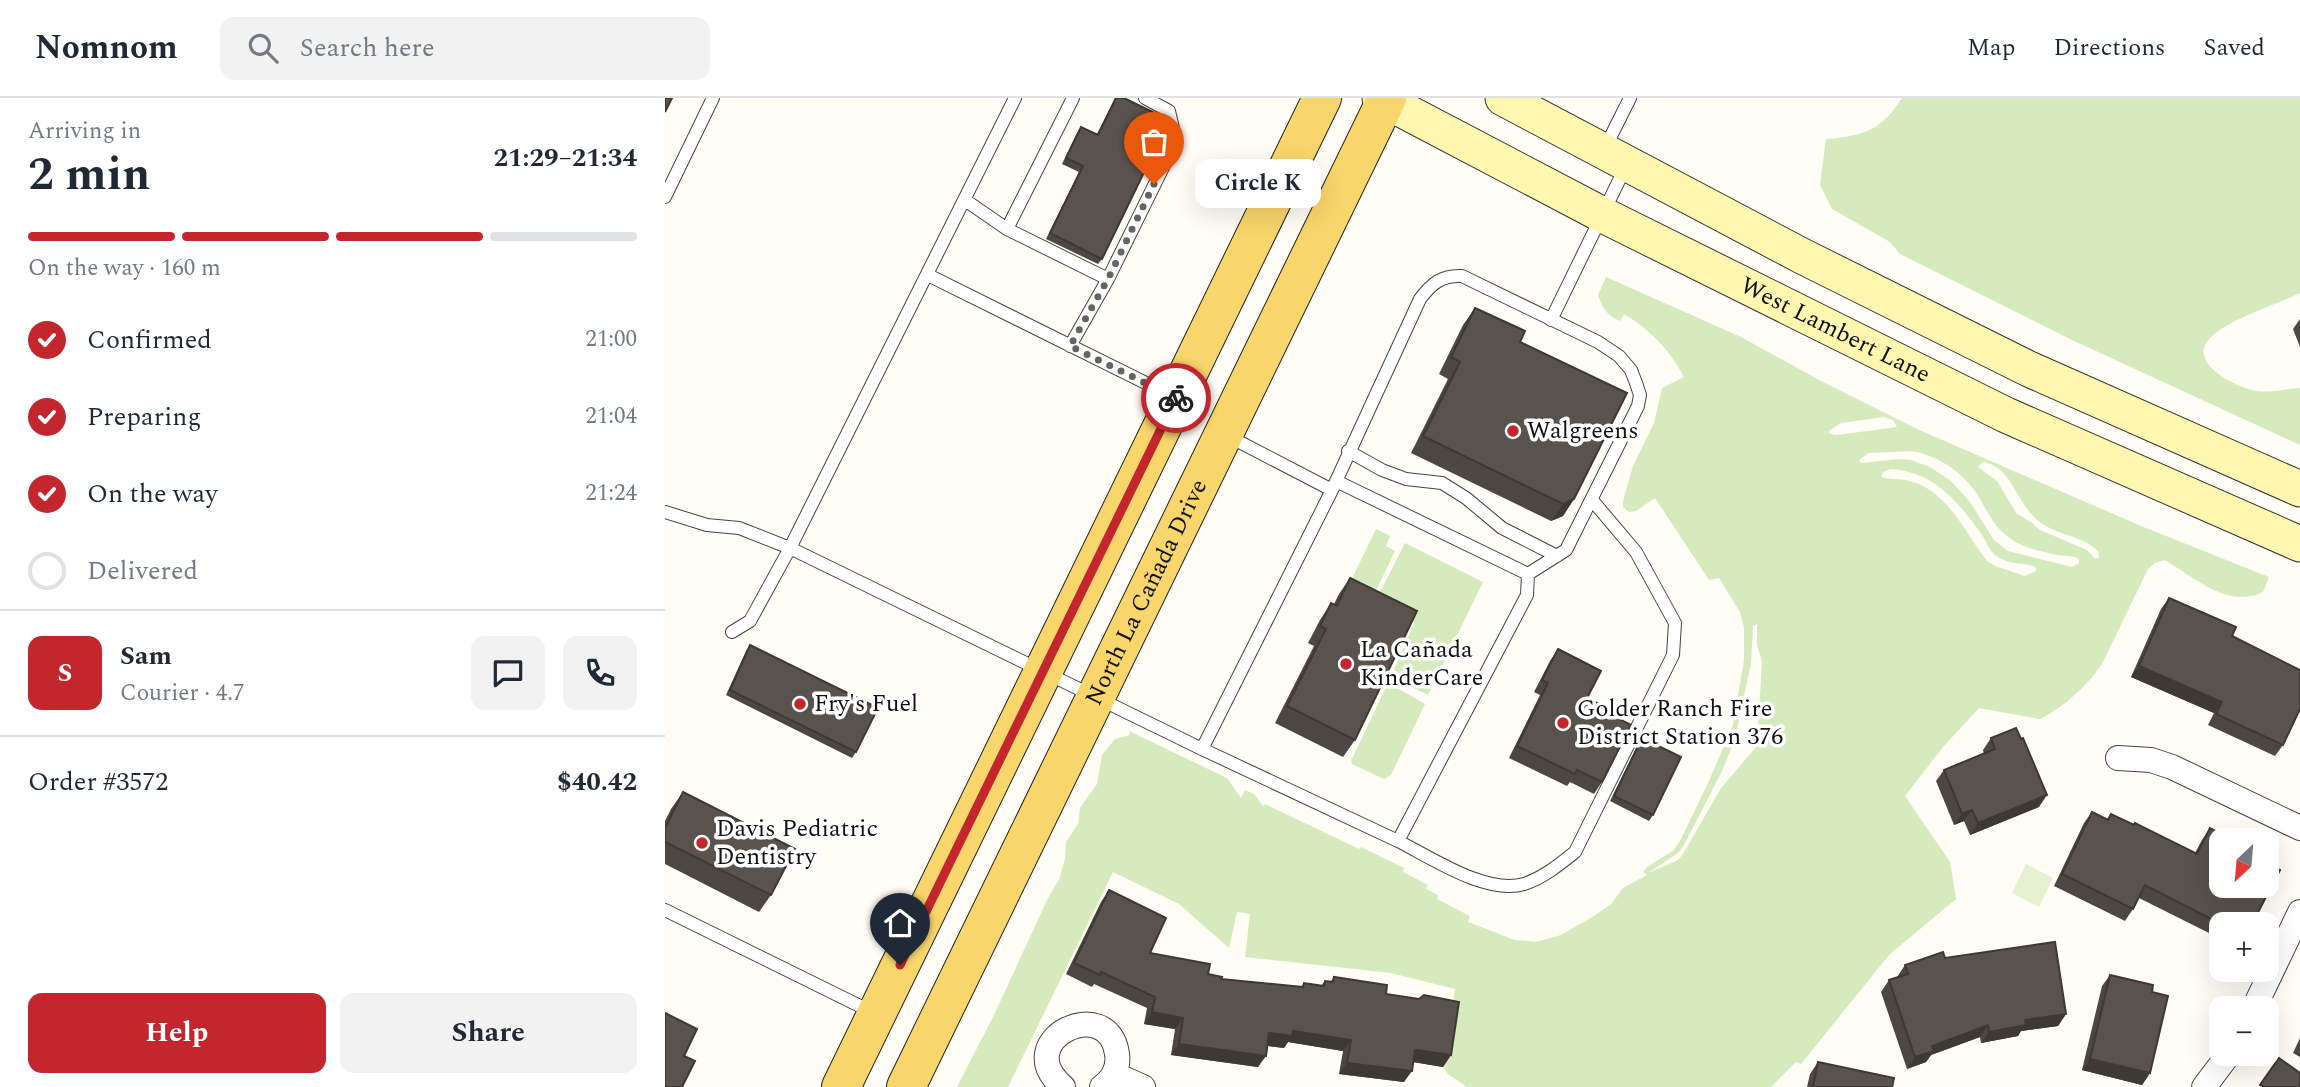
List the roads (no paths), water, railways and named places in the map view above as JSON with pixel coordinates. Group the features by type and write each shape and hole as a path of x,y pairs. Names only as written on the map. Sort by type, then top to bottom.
{"main road":[{"path":"841,1087 1322,98"},
{"name":"West Lambert Lane","path":"1503,98 1802,256 2029,369 2300,489"},
{"name":"West Lambert Lane","path":"1384,99 1601,214 2006,415 2300,544"},
{"name":"North La Cañada Drive","path":"906,1087 1097,698 1384,99"}],"street":[{"path":"2118,758 2151,760 2172,767 2300,828"},
{"path":"2260,996 2300,912"},
{"path":"1063,1087 1055,1080 1050,1070 1047,1059 1049,1048 1062,1030 1084,1024 1105,1032 1117,1051 1117,1063 1108,1081 1143,1087"},
{"path":"2204,1087 2220,1066"}],"lane":[{"path":"665,197 713,98"},
{"path":"732,632 750,621 790,548 1015,98"},
{"path":"1007,229 1073,98"},
{"path":"1070,346 1108,279 1176,141 1169,111 1145,98"},
{"path":"1551,320 1601,214 1630,98"},
{"path":"965,200 1007,229 1108,279"},
{"path":"927,275 1177,398"},
{"path":"1202,750 1334,485 1420,299 1430,286 1447,275 1462,276 1598,342 1619,356 1631,370 1640,395 1638,406 1566,550 1528,575"},
{"path":"1224,435 1528,575"},
{"path":"1348,451 1382,470 1406,479 1441,483 1466,498 1502,528 1557,556"},
{"path":"665,512 707,525 739,528 790,548 1202,750 1483,883 1507,887 1535,879 1554,869 1574,852 1673,655 1675,623 1636,552 1591,500"},
{"path":"1398,841 1527,595 1528,575"},
{"path":"665,910 877,1014"}],"place":[{"name":"Circle K","path":"1154,184"},
{"name":"Walgreens","path":"1513,431"},
{"name":"La Cañada KinderCare","path":"1346,664"},
{"name":"Fry's Fuel","path":"800,704"},
{"name":"Golder Ranch Fire District Station 376","path":"1563,723"},
{"name":"Davis Pediatric Dentistry","path":"702,843"}]}
